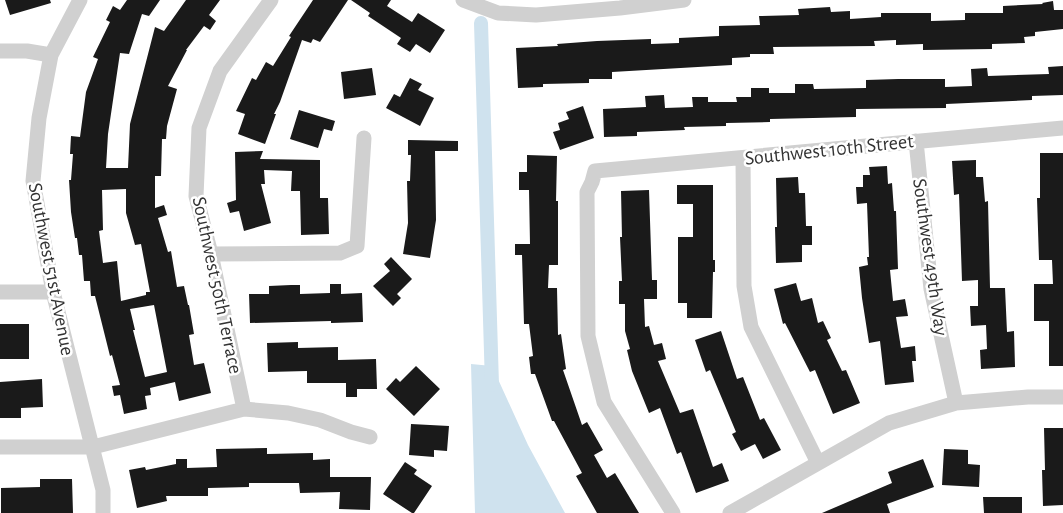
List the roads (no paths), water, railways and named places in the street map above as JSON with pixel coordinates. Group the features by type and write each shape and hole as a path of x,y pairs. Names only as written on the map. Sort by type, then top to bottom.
{"street":[{"name":"Southwest 51st Avenue","path":"80,0 52,55 38,118 33,181 53,292 103,490 103,513"},
{"name":"Southwest 50th Terrace","path":"244,409 211,254 196,196 199,128 220,70 270,0"},
{"path":"463,0 498,13 536,15 620,4 684,0"},
{"path":"0,51 27,51 52,55"},
{"name":"Southwest 10th Street","path":"673,513 604,402 588,336 587,192 595,170 1063,128"},
{"path":"211,254 340,253 357,246 364,138"},
{"name":"Southwest 49th Way","path":"916,140 931,289 956,403"},
{"path":"743,158 744,286 751,327 818,463"},
{"path":"0,292 53,292"},
{"path":"730,513 889,423 956,403 1028,397 1063,397"},
{"path":"0,447 93,447 244,409 288,413 320,420 370,437"}],"water":[{"path":"471,364 492,366 528,445 565,513 475,513"}],"waterway":[{"path":"481,23 492,385"}]}
